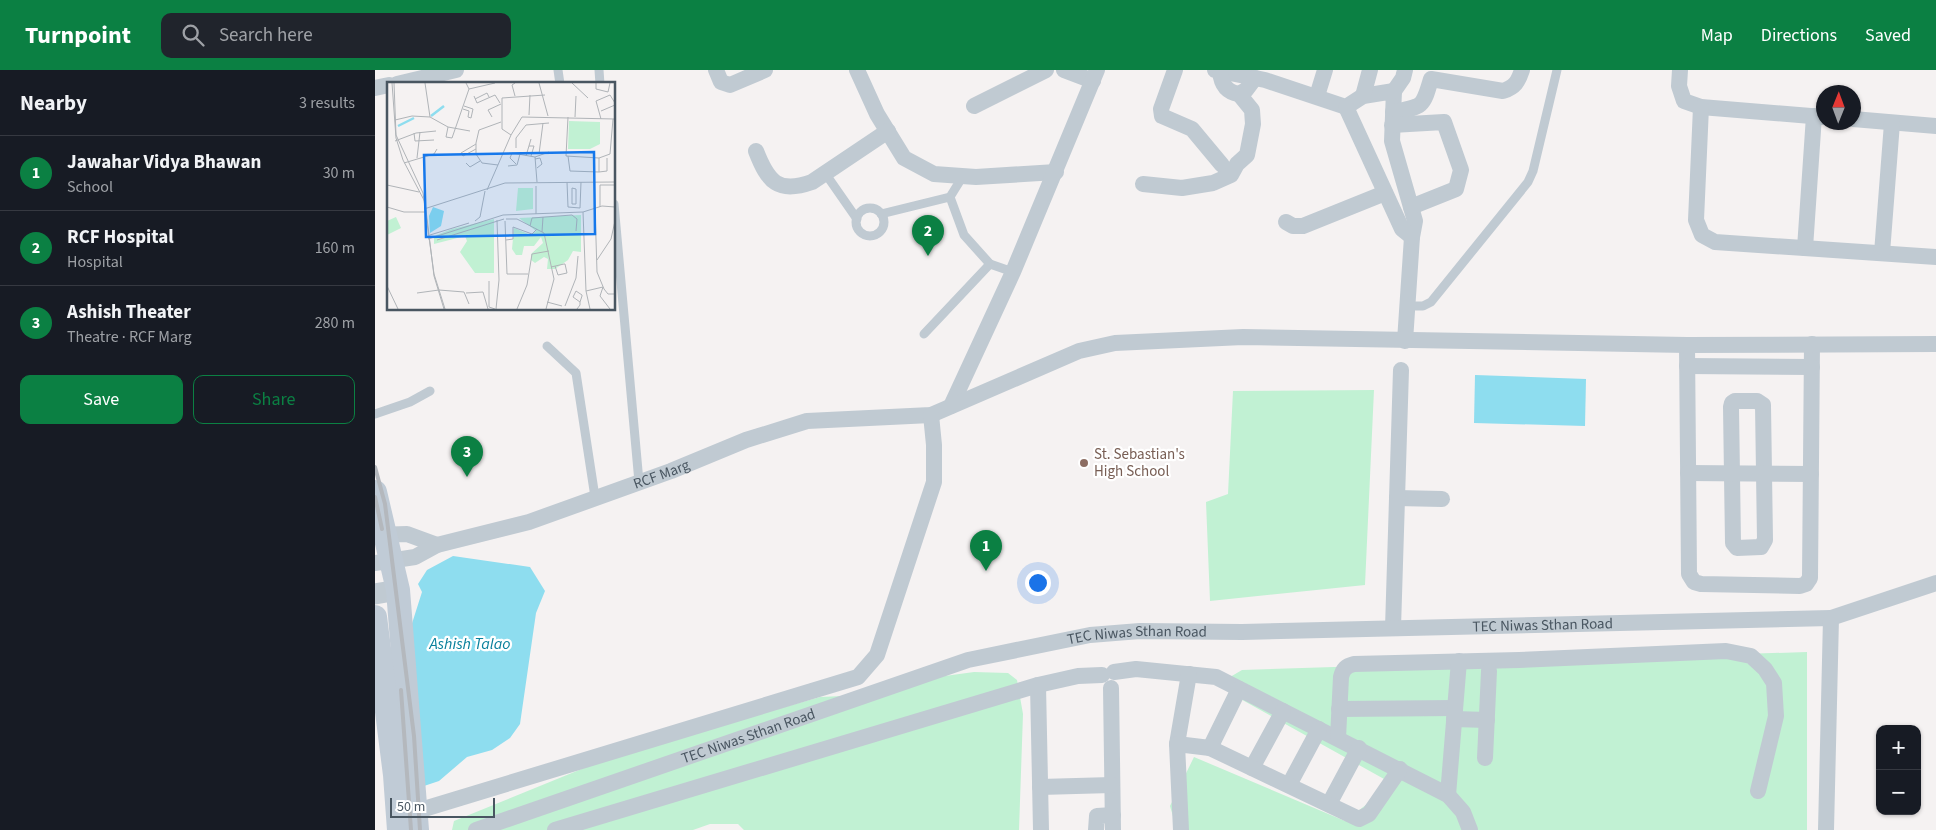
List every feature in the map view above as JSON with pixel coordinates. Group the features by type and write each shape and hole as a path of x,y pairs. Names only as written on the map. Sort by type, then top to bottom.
{"main road":[{"path":"375,492 381,535 395,688 416,821"},
{"path":"375,617 395,688 395,775 399,830"}],"street":[{"path":"402,82 418,75 456,70"},
{"path":"716,70 721,82 729,85 765,70"},
{"path":"857,70 877,114 904,158 934,174 1012,176 1056,172"},
{"path":"974,106 1046,70"},
{"path":"951,406 1013,272 1095,76 1064,70"},
{"path":"1175,70 1161,109 1162,116 1192,129 1226,169"},
{"path":"1143,184 1183,188 1213,183 1226,169 1247,155 1253,124 1252,110 1239,94 1230,91 1222,84 1217,70 1262,76 1346,108 1402,229 1412,238"},
{"path":"1317,96 1325,70"},
{"path":"1363,96 1370,70"},
{"path":"1405,70 1403,78 1394,91 1392,141 1415,221 1412,238 1405,341"},
{"path":"1393,118 1416,108 1425,99 1432,74 1503,91 1512,88 1517,83 1522,70"},
{"path":"1680,70 1679,86 1684,101 1701,107 1816,117"},
{"path":"1239,94 1262,76"},
{"path":"1346,108 1363,96 1394,91"},
{"path":"1701,107 1696,220 1702,235 1715,242 1936,257"},
{"path":"1393,118 1402,125 1444,122 1461,170 1456,189 1411,207"},
{"path":"1861,121 1936,126"},
{"path":"1883,253 1892,123"},
{"path":"1805,248 1818,130"},
{"path":"756,151 763,169 771,181 783,186 799,186 812,182 888,131"},
{"path":"1286,222 1293,226 1303,226 1385,192"},
{"name":"RCF Marg","path":"383,562 415,557 437,545 529,522 671,471 746,440 807,421 931,414 1079,351 1115,343 1243,337 1687,345 1936,344"},
{"path":"1687,345 1689,574 1694,582 1701,584 1800,586 1806,584 1811,578 1812,344"},
{"path":"1687,366 1812,367"},
{"path":"1393,628 1401,370"},
{"path":"1735,401 1757,401 1763,405 1765,474 1764,544 1761,548 1737,548 1733,543 1733,474 1732,403 1735,401"},
{"path":"416,821 858,678 877,655 934,482 934,445 931,414"},
{"path":"1688,473 1811,474"},
{"path":"1397,498 1442,498"},
{"path":"381,535 407,534 437,545"},
{"name":"TEC Niwas Sthan Road","path":"476,830 968,660 1090,635 1140,631 1242,632 1831,618 1936,583"},
{"path":"1826,830 1831,618"},
{"path":"1337,738 1341,677 1343,670 1347,666 1358,663 1726,651 1751,656 1765,669 1774,683 1776,716 1758,792"},
{"path":"1448,795 1459,661"},
{"path":"555,830 1038,684 1078,676 1109,678 1136,669 1216,677 1359,748 1448,795 1463,812 1470,830"},
{"path":"1485,758 1489,671"},
{"path":"1181,830 1177,744 1189,674"},
{"path":"1096,830 1097,816 1113,822 1109,678"},
{"path":"1038,684 1041,830"},
{"path":"1210,748 1239,689"},
{"path":"1339,709 1455,713 1487,720"},
{"path":"1252,768 1283,711"},
{"path":"1289,785 1319,729"},
{"path":"1177,744 1210,748 1359,818 1369,814 1400,769"},
{"path":"1329,804 1359,748"},
{"path":"1040,787 1112,785"}],"lane":[{"path":"1416,306 1423,306 1431,302 1528,182 1533,172 1557,70"},
{"path":"825,173 857,219"},
{"path":"963,176 951,198 964,236 990,264 1013,272"},
{"path":"881,214 951,198"},
{"path":"865,209 874,209 881,214 883,227 878,234 869,236 860,232 856,224 857,219 865,209"},
{"path":"615,215 639,482"},
{"path":"924,334 990,264"},
{"path":"547,346 576,373 595,497"},
{"path":"375,414 410,402 430,391"}],"green space":[{"path":"1374,390 1365,585 1210,601 1206,502 1228,494 1233,391"},
{"path":"1807,652 1807,830 1177,830 1170,806 1194,757 1345,821 1393,784 1237,697 1225,680 1242,670"},
{"path":"974,672 1008,673 1017,680 1023,714 1019,830 744,830 738,824 710,824 693,830 452,830 454,821 616,755 820,697 865,695 908,681"}],"water":[{"path":"1475,375 1586,379 1585,426 1474,423"},
{"name":"Ashish Talao","path":"453,556 530,567 545,591 536,613 520,724 510,738 492,750 467,757 439,781 415,789 408,636 422,592 418,584 427,570"}],"railway":[{"path":"375,467 385,504 414,736 420,830"},
{"path":"375,497 382,529"},
{"path":"401,690 411,830"}],"place":[{"name":"RCF Hospital","path":"928,256"},
{"name":"St. Sebastian's High School","path":"1084,463"},
{"name":"Ashish Theater","path":"467,477"},
{"name":"Jawahar Vidya Bhawan","path":"986,571"}]}
